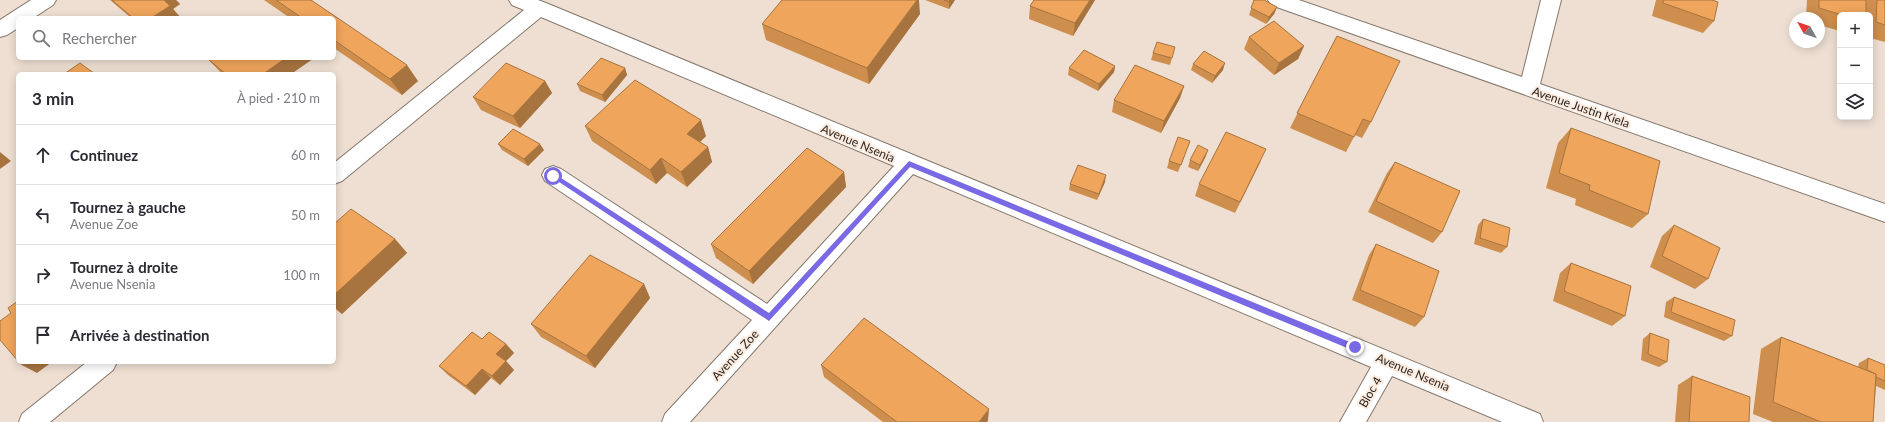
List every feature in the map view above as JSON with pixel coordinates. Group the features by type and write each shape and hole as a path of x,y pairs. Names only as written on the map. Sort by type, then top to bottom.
{"street":[{"path":"21,16 46,0"},
{"name":"Avenue Nsenia","path":"519,0 909,164 1388,361 1531,422"},
{"name":"Avenue Justin Kiela","path":"1278,0 1885,213"},
{"path":"1530,88 1551,0"},
{"path":"336,173 539,8"},
{"path":"0,30 16,19"},
{"name":"Avenue Zoe","path":"674,422 909,164"},
{"path":"553,176 769,318"},
{"name":"Bloc 4","path":"1352,422 1388,361"},
{"path":"31,422 103,364"}],"building":[{"path":"112,0 164,0 170,6 154,16 131,16"},
{"path":"276,0 311,0 335,16 299,16"},
{"path":"782,0 917,0 867,68 762,24"},
{"path":"1034,0 1090,0 1075,23 1030,6"},
{"path":"1254,0 1264,0 1277,7 1269,17 1251,8"},
{"path":"1663,0 1712,0 1718,2 1714,21 1663,3"},
{"path":"1819,0 1866,0 1866,12 1837,12 1837,13 1819,8"},
{"path":"1877,0 1885,0 1885,25 1876,22"},
{"path":"336,17 407,65 390,79 336,41"},
{"path":"1274,21 1304,46 1279,63 1249,37"},
{"path":"1337,36 1400,61 1371,122 1363,119 1354,137 1297,113"},
{"path":"1157,42 1175,47 1172,58 1153,53"},
{"path":"1084,50 1115,66 1099,84 1069,68"},
{"path":"1204,51 1225,63 1215,76 1193,64"},
{"path":"601,58 625,68 602,95 577,84"},
{"path":"209,60 283,60 266,72 224,72"},
{"path":"80,63 92,72 67,72"},
{"path":"506,63 545,81 513,116 473,97"},
{"path":"1135,65 1184,86 1164,121 1114,100"},
{"path":"635,80 701,120 687,134 708,147 681,172 661,158 650,170 585,126"},
{"path":"1571,128 1660,161 1648,214 1589,190 1590,185 1559,173"},
{"path":"513,129 540,144 524,159 498,144"},
{"path":"1226,132 1266,149 1240,202 1199,184"},
{"path":"1178,137 1190,141 1181,165 1169,161"},
{"path":"1198,145 1208,150 1200,165 1190,160"},
{"path":"807,148 844,172 749,271 711,244"},
{"path":"1395,162 1460,191 1442,232 1376,201"},
{"path":"1078,165 1106,175 1099,194 1070,184"},
{"path":"351,209 395,239 336,293 336,222"},
{"path":"1483,219 1510,228 1507,247 1480,238"},
{"path":"1674,225 1720,248 1708,279 1662,256"},
{"path":"1376,244 1439,271 1424,317 1360,290"},
{"path":"590,255 644,284 586,356 531,324"},
{"path":"1571,263 1631,286 1625,316 1564,291"},
{"path":"1674,297 1735,320 1732,336 1671,312"},
{"path":"16,302 16,359 0,340 0,321 11,313 8,308"},
{"path":"864,318 989,409 979,422 897,422 821,365"},
{"path":"472,332 482,339 489,332 506,344 496,354 506,361 492,376 482,369 466,386 439,366"},
{"path":"1650,333 1669,340 1667,362 1648,354"},
{"path":"1781,337 1876,374 1873,422 1821,422 1773,402"},
{"path":"1868,358 1885,365 1885,381 1876,377 1876,374 1867,370"},
{"path":"1692,376 1750,397 1749,422 1689,422"}],"route":[{"path":"553,176 769,318 909,164 1355,347"}]}
